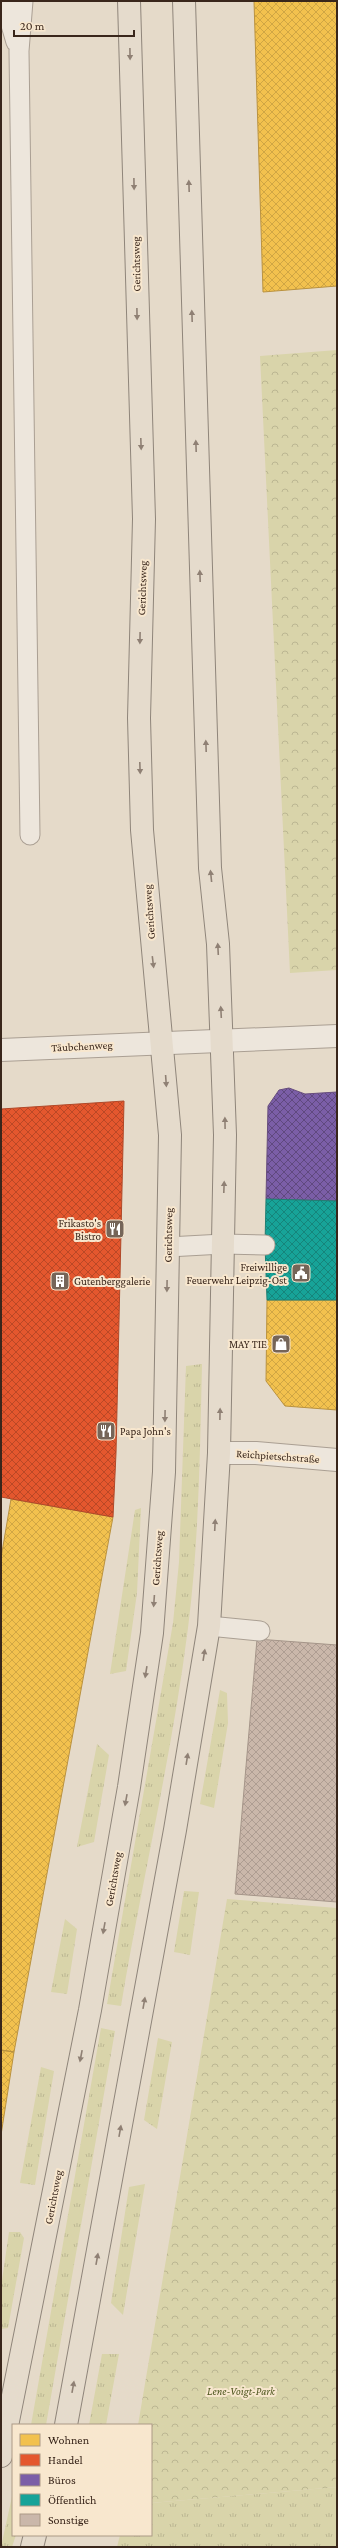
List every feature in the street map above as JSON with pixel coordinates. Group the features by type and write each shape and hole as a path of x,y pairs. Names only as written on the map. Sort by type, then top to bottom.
{"main road":[{"name":"Gerichtsweg","path":"1,2456 90,2010 129,1787 152,1633 164,1472 170,1135 163,1042 151,949 142,822 139,718 144,519 129,1"},
{"path":"66,2424 176,1824 209,1626 219,1453 225,1135 223,1040 218,944 210,852 184,1"},
{"path":"32,2547 36,2536"}],"street":[{"name":"Täubchenweg","path":"1,1050 163,1042 337,1036"},
{"name":"Reichpietschstraße","path":"219,1453 337,1460"}],"lane":[{"path":"4,1 19,51"},
{"path":"24,1 19,51 30,835"},
{"path":"168,1247 223,1244 264,1245"},
{"path":"209,1626 260,1631"}],"green space":[{"path":"337,350 337,970 290,973 260,356"},
{"path":"202,1364 197,1529 188,1628 174,1723 121,2006 107,2004 173,1623 179,1562 186,1366"},
{"path":"141,1508 137,1593 126,1671 110,1674 135,1510"},
{"path":"220,1690 227,1693 228,1723 214,1808 200,1804"},
{"path":"97,1744 109,1755 94,1842 77,1847"},
{"path":"184,1891 199,1892 190,1955 174,1952"},
{"name":"Lene-Voigt-Park","path":"227,1899 337,1908 337,2487 152,2503 152,2424 138,2424"},
{"path":"65,1919 77,1929 67,1994 51,1992"},
{"path":"101,2028 115,2031 46,2424 31,2424"},
{"path":"158,2038 172,2042 157,2129 144,2120"},
{"path":"41,2067 54,2071 35,2185 20,2183"},
{"path":"145,2184 123,2315 111,2303 129,2187"},
{"path":"9,2232 20,2232 24,2238 8,2328 1,2329 1,2287"},
{"path":"102,2354 119,2354 106,2424 89,2424"},
{"path":"337,2487 337,2547 117,2547 120,2536 152,2536 152,2503"},
{"path":"12,2497 12,2536 16,2536 12,2547 1,2547"}],"building: Wohnen":[{"path":"254,1 337,1 337,286 263,292"},
{"path":"267,1300 337,1300 337,1410 285,1406 266,1381"},
{"path":"11,1499 113,1517 14,2052 1,2050 1,1558"},
{"path":"1,2050 14,2052 1,2135"}],"building: Handel":[{"name":"Gutenberggalerie","path":"124,1101 116,1453 113,1517 1,1497 1,1109"}],"building: Büros":[{"path":"289,1088 305,1094 337,1092 337,1201 266,1199 268,1106 279,1090"}],"building: Öffentlich":[{"name":"Freiwillige Feuerwehr Leipzig-Ost","path":"266,1199 337,1201 337,1300 267,1300 265,1245"}],"building: Sonstige":[{"path":"257,1639 337,1645 337,1902 235,1894"}],"place":[{"name":"Frikasto's Bistro","path":"115,1229"},
{"name":"Freiwillige Feuerwehr Leipzig-Ost","path":"301,1273"},
{"name":"Gutenberggalerie","path":"60,1281"},
{"name":"MAY TIE","path":"281,1344"},
{"name":"Papa John's","path":"106,1431"}]}
